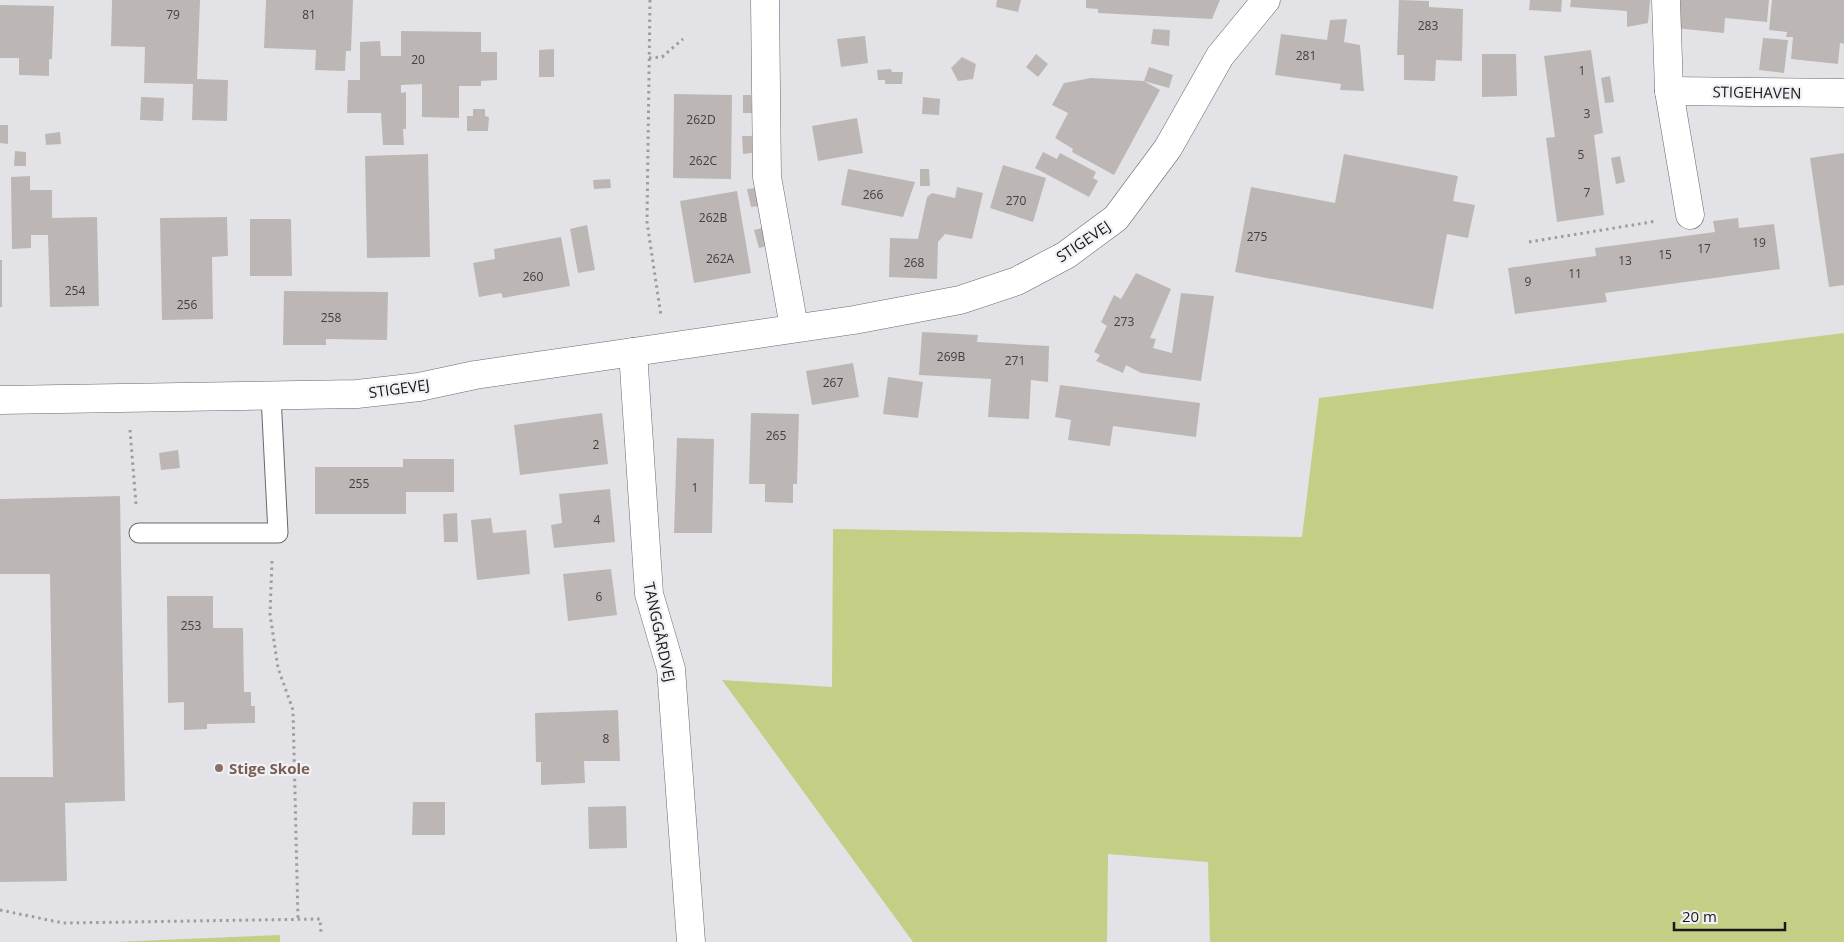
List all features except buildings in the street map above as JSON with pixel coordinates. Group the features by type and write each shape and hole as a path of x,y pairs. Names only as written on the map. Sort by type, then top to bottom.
{"street":[{"path":"765,0 767,177 794,328"},
{"name":"STIGEVEJ","path":"0,400 358,394 419,387 475,374 854,320 960,300 1017,281 1066,255 1116,218 1168,148 1220,56 1266,0"},
{"path":"1666,0 1669,91 1690,216"},
{"name":"STIGEHAVEN","path":"1669,91 1844,93"},
{"name":"TANGGÅRDVEJ","path":"633,352 648,594 671,669 691,942"}],"lane":[{"path":"138,533 278,532 271,396"}],"path":[{"path":"650,0 647,222 661,317 668,347"},
{"path":"649,58 662,57 682,39"},
{"path":"1529,242 1690,216"},
{"path":"128,397 138,533"},
{"path":"272,533 270,614 278,668 293,710 298,919"},
{"path":"0,910 63,923 320,919 321,933"}],"green space":[{"path":"1844,333 1844,942 1210,942 1208,862 1108,854 1107,942 913,942 722,680 832,687 833,529 1302,537 1319,398"},
{"path":"280,935 280,942 114,942"}],"place":[{"name":"Stige Skole","path":"219,768"}]}
